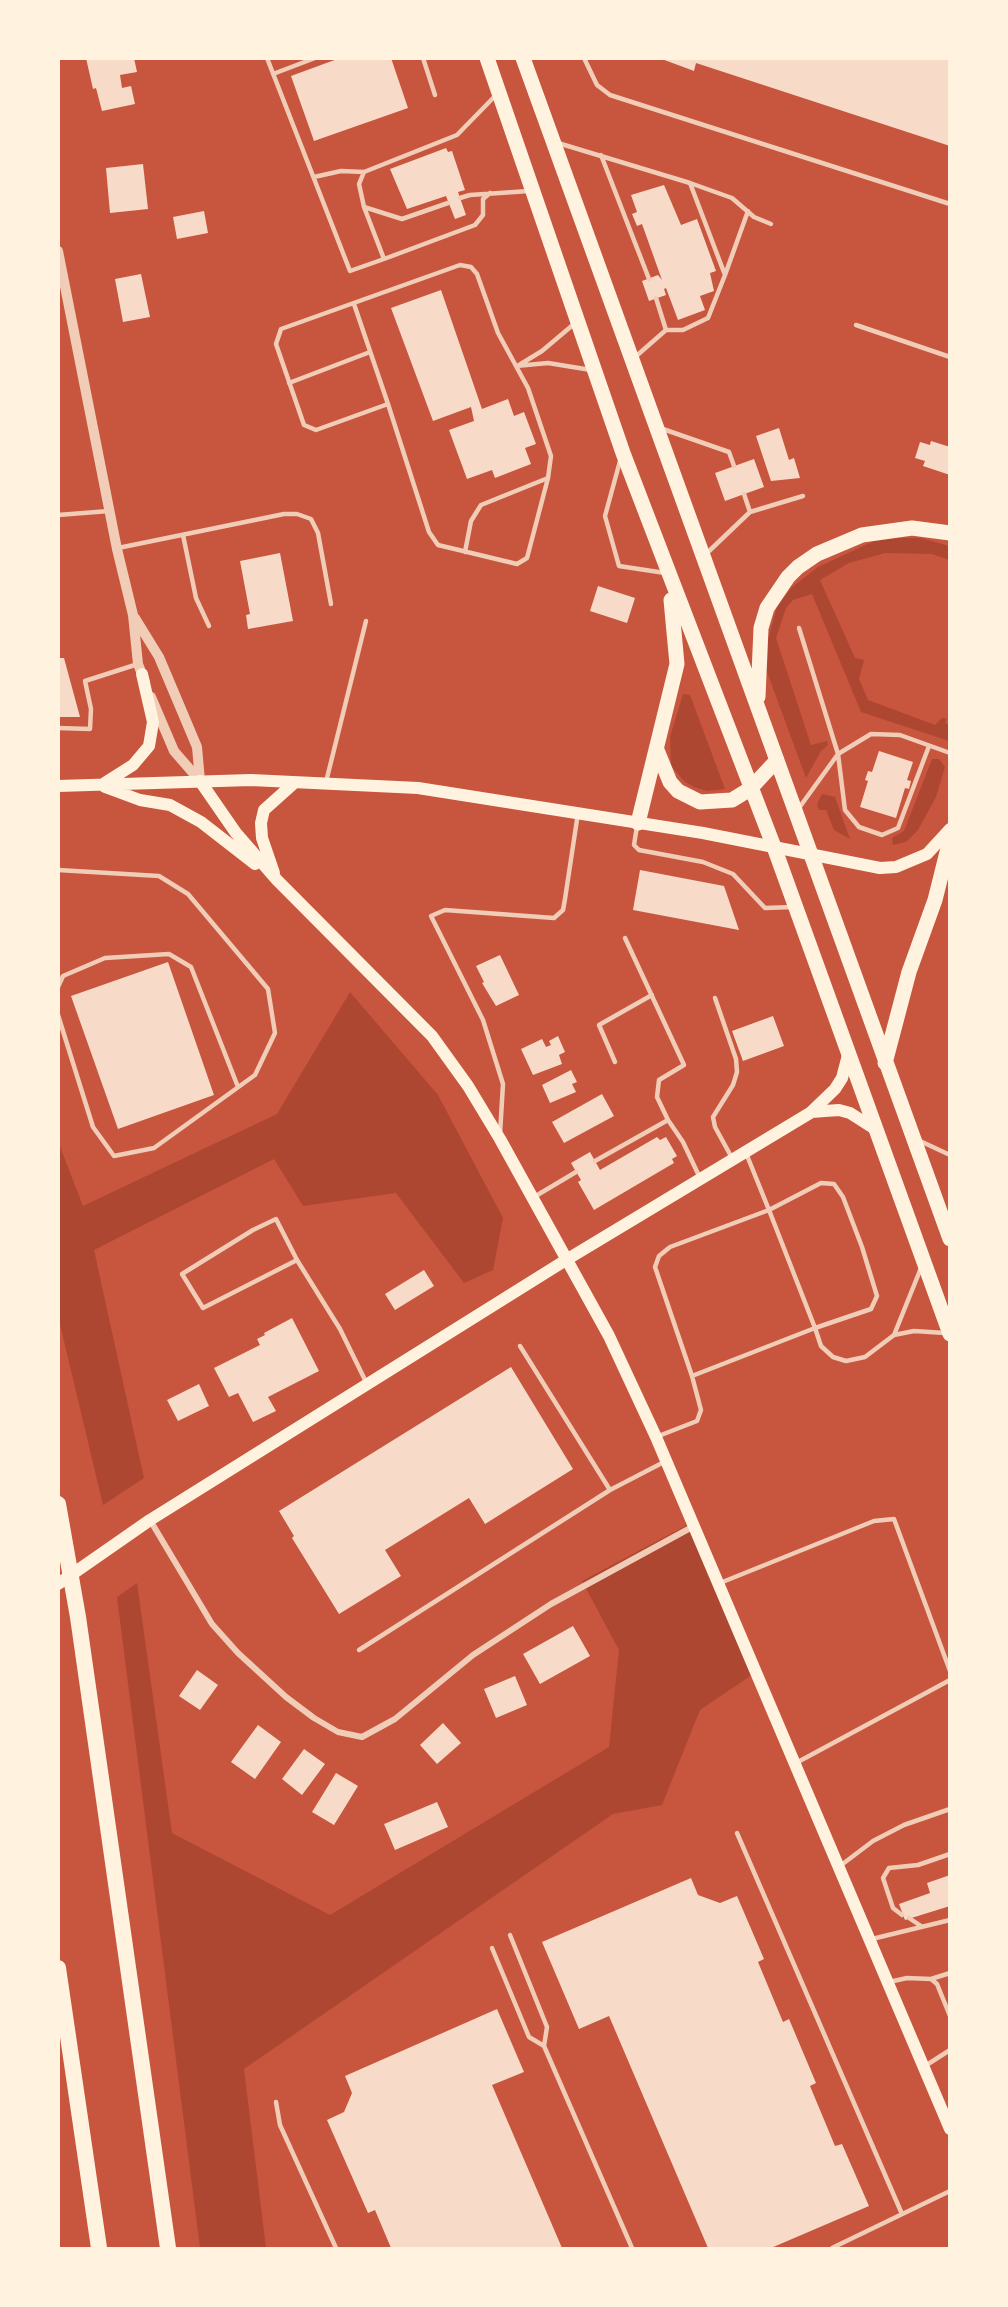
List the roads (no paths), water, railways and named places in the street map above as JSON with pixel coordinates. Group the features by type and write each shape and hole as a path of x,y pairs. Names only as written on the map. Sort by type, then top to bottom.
{"highway":[{"path":"487,58 535,191 593,370 623,453 667,573 774,847 950,1334"},
{"path":"528,66 553,141 949,1236"},
{"path":"758,706 761,628 773,597 798,567 824,550 862,535 912,528 950,533"},
{"path":"638,823 677,664 677,639 667,573"},
{"path":"657,747 670,782 688,798 712,803 732,800 750,789 777,760"},
{"path":"885,1063 909,972 935,900 950,840"},
{"path":"58,1504 78,1617 168,2248"},
{"path":"58,1968 99,2248"}],"main road":[{"path":"101,785 133,765 148,747 153,722 140,669"},
{"path":"58,786 251,780 292,784 418,788 638,823 880,868 896,867 927,854 950,829"},
{"path":"200,781 236,833 277,880 432,1036 468,1086 500,1139 609,1336 656,1437 923,2067 944,2103 950,2129"},
{"path":"277,880 262,838 261,824 264,810 292,784"},
{"path":"101,785 140,800 170,805 201,822 277,880"},
{"path":"58,1584 150,1520 566,1260 746,1154 810,1113 835,1089 842,1078 848,1055"},
{"path":"810,1113 839,1110 850,1113 875,1129"}],"street":[{"path":"58,251 117,549 133,615 140,669 174,751 200,781"},
{"path":"133,615 159,657 197,747 200,781"},
{"path":"150,1520 212,1624 238,1653 286,1697 314,1718 338,1732 362,1737 394,1719 441,1679 522,1622 694,1526"}],"lane":[{"path":"267,58 350,271 475,225 483,215 483,199 490,194"},
{"path":"273,74 315,58"},
{"path":"423,58 435,95"},
{"path":"584,58 597,86 610,95 950,204"},
{"path":"314,177 341,171 364,172 457,135 498,92"},
{"path":"553,141 732,198 748,211 771,224"},
{"path":"601,155 648,279"},
{"path":"364,172 359,184 364,207 384,259"},
{"path":"690,183 725,275"},
{"path":"460,198 535,191"},
{"path":"364,207 402,219 448,203"},
{"path":"632,360 666,330 683,330 708,318 748,211"},
{"path":"354,304 388,404 429,532 438,545 517,564 527,558 548,478 551,456 528,388 498,333 477,274 466,265 281,329 276,344 304,425 316,430 388,404"},
{"path":"656,298 666,330"},
{"path":"516,366 542,351 577,321"},
{"path":"855,326 950,357"},
{"path":"290,383 370,352"},
{"path":"516,366 548,363 593,370"},
{"path":"658,427 729,452 734,466"},
{"path":"623,453 605,516 618,566 667,573"},
{"path":"465,552 471,521 481,505 548,478"},
{"path":"744,494 750,512"},
{"path":"704,556 750,512 803,496"},
{"path":"58,515 110,511"},
{"path":"117,549 284,514 297,514 311,519 318,533 330,604"},
{"path":"183,535 196,598 209,626"},
{"path":"326,784 366,621"},
{"path":"799,628 838,754 845,810 859,827 882,835 898,828 929,746"},
{"path":"58,728 90,729 91,709 85,681 140,669"},
{"path":"795,812 838,754 872,734 900,735 950,753"},
{"path":"500,1139 503,1084 483,1020 431,916 445,910 554,918 563,910 578,813"},
{"path":"638,823 634,845 639,850 703,862 733,874 765,908 795,906"},
{"path":"58,870 159,876 188,894 268,988 275,1032 255,1074 154,1148 114,1156 93,1126 58,1016"},
{"path":"625,938 684,1065 659,1080 657,1096 701,1180"},
{"path":"58,987 63,975 105,958 169,954 191,967 238,1087"},
{"path":"615,1062 598,1025 652,995"},
{"path":"715,998 736,1059 737,1071 733,1085 713,1117 715,1127 733,1161"},
{"path":"595,1161 668,1120"},
{"path":"912,1137 950,1155"},
{"path":"746,1154 821,1346 833,1357 846,1361 865,1357 894,1335 914,1331 950,1334"},
{"path":"532,1198 576,1172"},
{"path":"656,1437 697,1421 701,1410 692,1376 655,1267 659,1256 670,1246 769,1210 821,1183 834,1184 843,1197 877,1296 872,1309 815,1328 692,1376"},
{"path":"297,1260 203,1308 182,1274 253,1230 276,1219 297,1260 340,1329 351,1357 368,1384"},
{"path":"894,1335 923,1261"},
{"path":"520,1347 610,1490"},
{"path":"359,1650 610,1490 666,1461"},
{"path":"718,1584 874,1521 894,1519 950,1671"},
{"path":"794,1764 950,1680"},
{"path":"838,1868 873,1841 904,1825 950,1809"},
{"path":"737,1833 902,2214"},
{"path":"902,1915 894,1908 883,1878 890,1868 918,1865 950,1854"},
{"path":"909,1918 921,1926"},
{"path":"870,1940 950,1920"},
{"path":"510,1935 547,2027 544,2046 632,2248"},
{"path":"492,1948 530,2037 544,2046"},
{"path":"887,1983 908,1978 931,1979 950,1972"},
{"path":"931,1979 937,1984 950,2016"},
{"path":"923,2067 950,2050"},
{"path":"276,2102 280,2125 336,2248"},
{"path":"832,2248 950,2191"}]}
